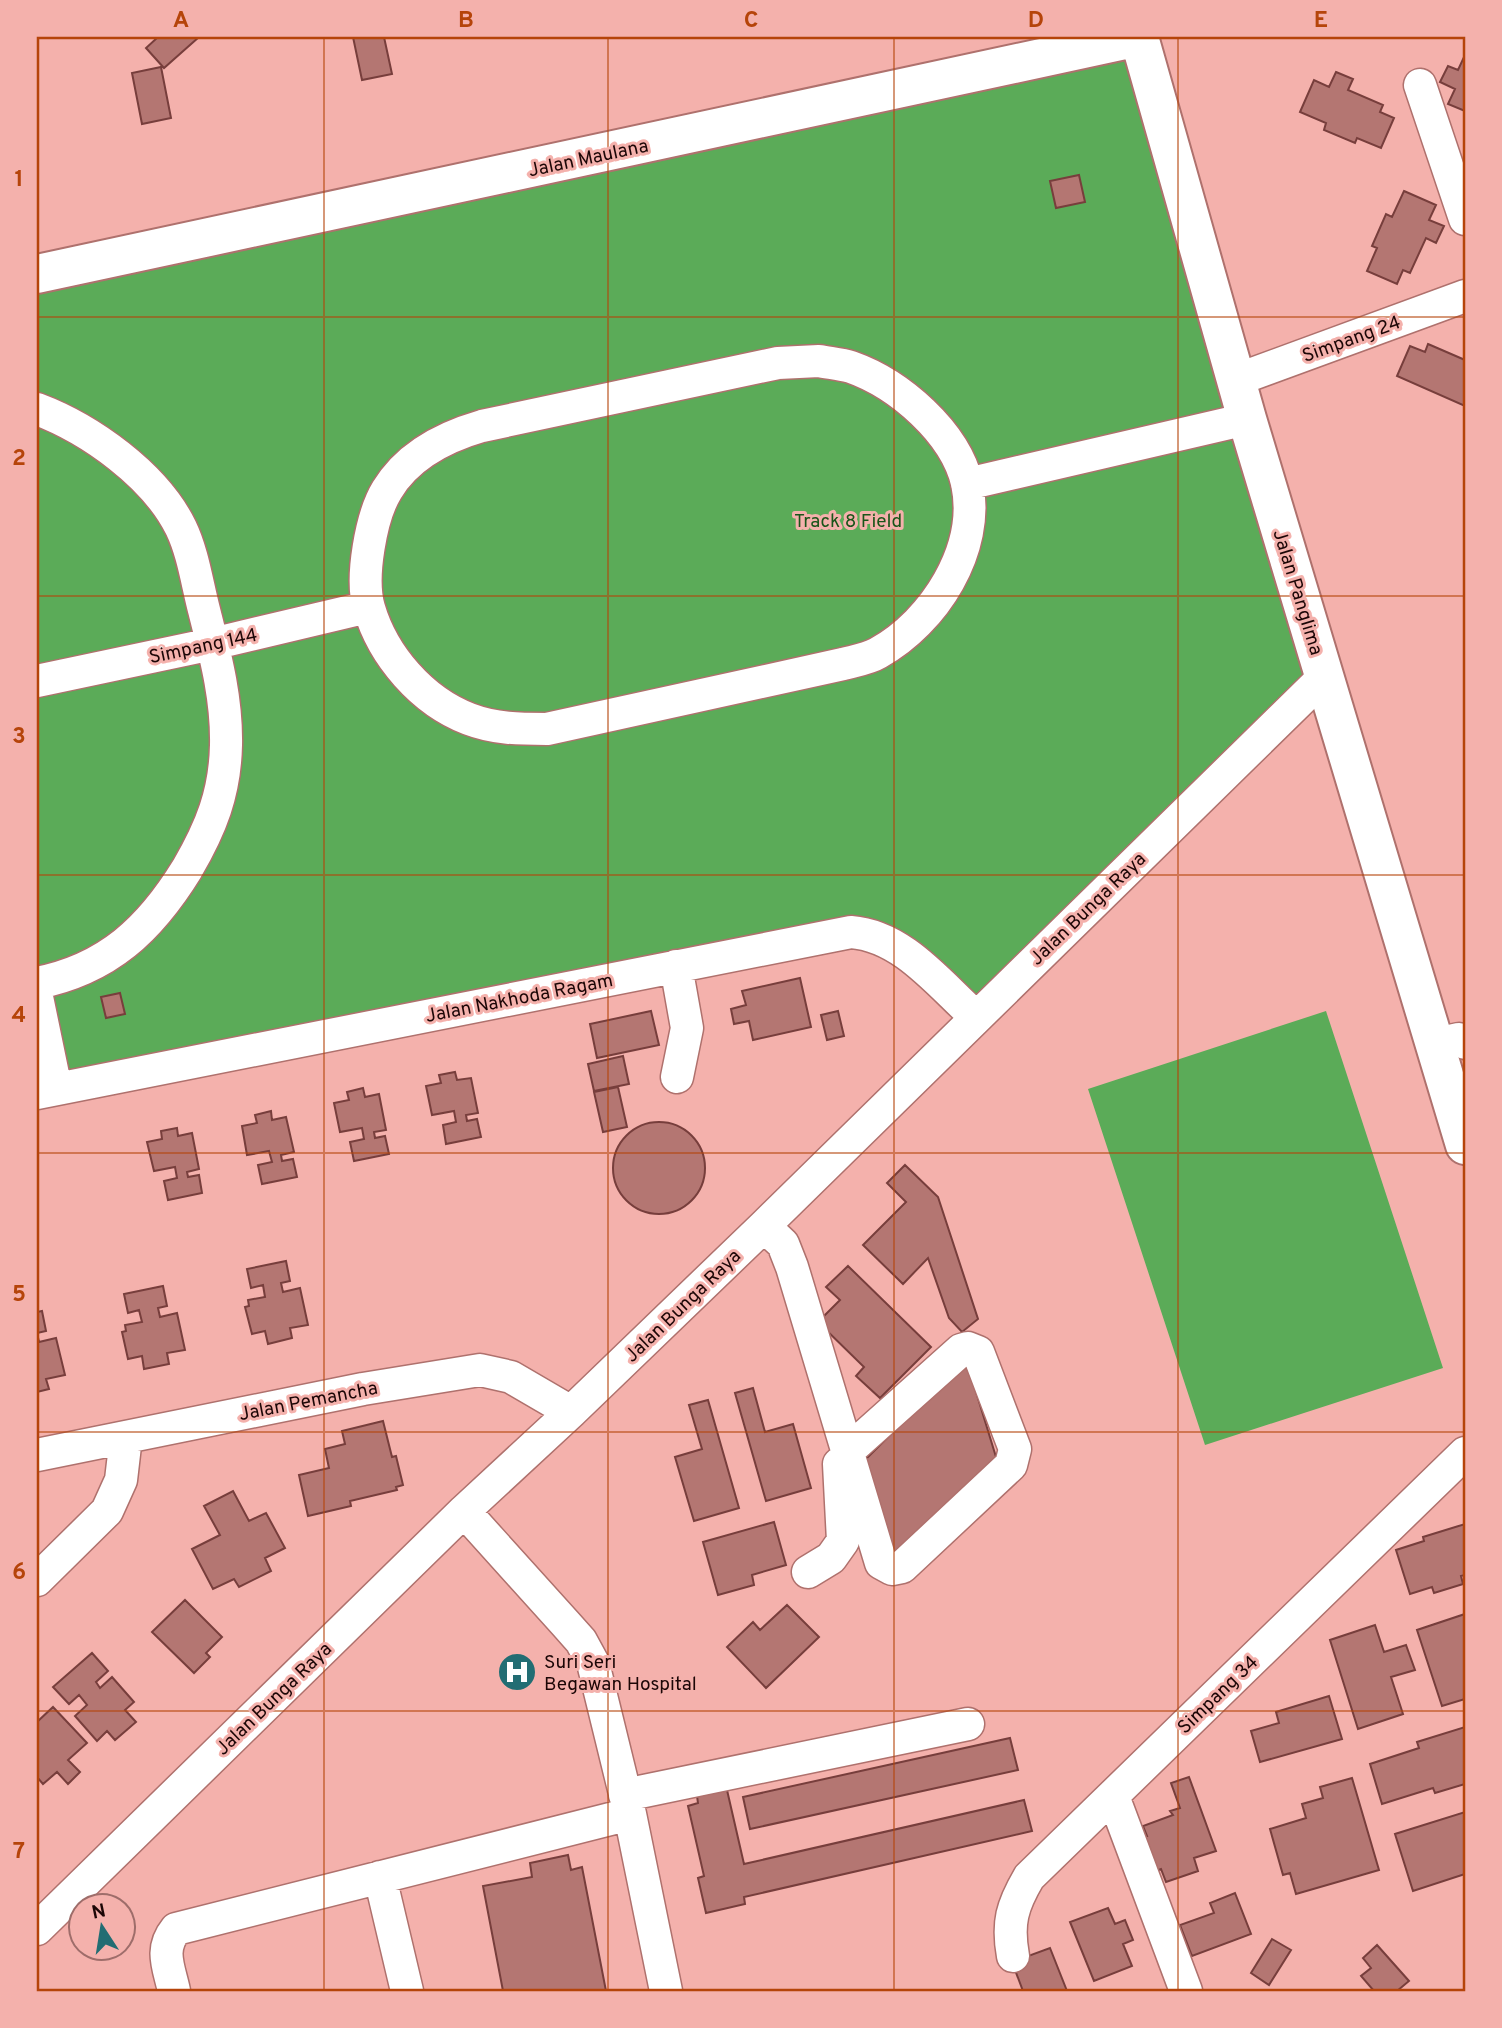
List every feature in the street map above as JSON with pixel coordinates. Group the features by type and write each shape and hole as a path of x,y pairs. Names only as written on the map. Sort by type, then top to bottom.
{"main road":[{"name":"Jalan Maulana","path":"37,274 1139,37"},
{"name":"Jalan Panglima","path":"1139,37 1247,419 1324,677 1457,1041 1465,1145"}],"street":[{"path":"1420,85 1465,219"},
{"name":"Simpang 24","path":"1236,380 1465,296"},
{"path":"819,361 848,366 874,377 916,406 940,429 956,456 967,484 968,518 962,552 948,582 930,608 903,636 876,654 843,664 547,729 505,729 468,719 435,701 415,685 403,669 383,640 368,607 366,575 379,506 387,489 400,472 431,446 455,434 482,426 778,363 819,361"},
{"path":"37,409 70,423 134,470 164,503 180,528 191,558 222,687 226,745 218,805 209,829 173,893 146,927 104,958 86,969 62,978 37,983"},
{"path":"967,484 1247,419"},
{"name":"Simpang 144","path":"37,681 368,607"},
{"name":"Jalan Bunga Raya","path":"37,1930 464,1511 764,1226 1324,677"},
{"name":"Jalan Nakhoda Ragam","path":"46,1091 839,934 861,933 882,939 899,949 976,1017"},
{"path":"676,966 687,1028 677,1077"},
{"path":"37,997 46,1091"},
{"path":"764,1226 783,1244 792,1266 881,1563 892,1569 902,1567 1011,1465 1015,1449 978,1352 968,1348 961,1350 848,1451"},
{"name":"Jalan Pemancha","path":"37,1455 363,1389 480,1370 511,1377 571,1412"},
{"path":"807,1572 831,1558 843,1541 838,1417"},
{"path":"37,1580 107,1511 121,1480 126,1437"},
{"name":"Simpang 34","path":"1013,1956 1009,1937 1011,1915 1016,1898 1029,1877 1465,1453"},
{"path":"464,1511 565,1623 581,1642 593,1663 627,1804 666,1991"},
{"path":"174,1991 165,1953 167,1940 176,1929 380,1877 627,1804 968,1724"},
{"path":"1113,1796 1186,1991"},
{"path":"380,1877 407,1991"}],"green space":[{"name":"Track 8 Field","path":"1139,37 1324,677 976,1017 882,939 37,1092 37,274"},
{"path":"1326,1011 1443,1368 1205,1445 1088,1089"}],"building":[{"path":"158,37 199,37 164,68 146,48"},
{"path":"353,37 384,37 392,74 362,80"},
{"path":"1465,55 1465,111 1448,104 1455,89 1440,82 1448,66 1458,70"},
{"path":"161,67 171,118 142,124 132,73"},
{"path":"1336,72 1353,79 1348,90 1383,105 1380,112 1394,118 1381,148 1357,138 1355,143 1324,130 1326,123 1300,112 1314,80 1329,87"},
{"path":"1079,175 1085,202 1056,208 1050,181"},
{"path":"1404,191 1436,205 1429,220 1444,226 1436,243 1426,238 1410,273 1403,270 1397,284 1367,271 1377,248 1372,246 1386,214 1392,217"},
{"path":"1428,344 1465,360 1465,406 1397,376 1410,346 1425,352"},
{"path":"800,978 811,1027 753,1040 749,1021 734,1024 731,1009 746,1005 742,991"},
{"path":"120,993 125,1014 106,1018 101,997"},
{"path":"651,1011 659,1045 597,1058 590,1024"},
{"path":"838,1011 844,1036 827,1040 821,1015"},
{"path":"623,1056 629,1084 594,1091 588,1064"},
{"path":"455,1072 457,1080 471,1078 478,1113 466,1115 467,1121 477,1119 481,1137 446,1144 443,1125 456,1122 454,1111 432,1115 426,1086 441,1083 439,1075"},
{"path":"618,1087 627,1127 603,1132 594,1092"},
{"path":"363,1088 365,1097 379,1094 386,1130 374,1132 375,1138 385,1136 389,1154 354,1161 350,1142 364,1139 362,1128 340,1132 334,1103 349,1100 347,1092"},
{"path":"271,1111 272,1120 286,1117 294,1152 281,1155 282,1161 293,1159 297,1177 262,1184 258,1165 272,1162 269,1151 247,1155 242,1126 257,1123 255,1115"},
{"path":"659,1122 677,1125 692,1135 702,1150 705,1168 702,1186 692,1201 677,1211 659,1214 641,1211 626,1201 616,1186 613,1168 616,1150 626,1135 641,1125"},
{"path":"177,1128 178,1136 192,1133 199,1169 187,1172 188,1177 199,1175 202,1193 168,1200 164,1181 177,1178 175,1167 154,1171 147,1142 162,1139 161,1131"},
{"path":"905,1165 938,1197 978,1319 962,1332 949,1318 928,1258 903,1284 863,1245 906,1202 887,1183"},
{"path":"286,1261 290,1281 281,1283 283,1292 300,1288 308,1325 290,1328 292,1338 268,1344 265,1331 252,1334 245,1307 249,1306 248,1300 265,1297 263,1285 251,1288 247,1269"},
{"path":"848,1266 931,1347 880,1398 856,1376 864,1367 818,1322 840,1300 826,1287"},
{"path":"163,1286 167,1306 158,1308 160,1317 177,1313 185,1350 167,1353 169,1364 144,1369 142,1356 128,1359 122,1332 126,1331 125,1325 142,1322 139,1310 128,1313 124,1294"},
{"path":"42,1311 46,1331 37,1333 37,1312"},
{"path":"37,1333 39,1342 56,1338 65,1375 46,1379 49,1389 37,1392"},
{"path":"966,1359 996,1457 894,1558 865,1460"},
{"path":"753,1388 765,1432 793,1424 811,1488 766,1501 735,1393"},
{"path":"708,1400 739,1508 694,1521 675,1457 702,1449 689,1405"},
{"path":"383,1421 392,1457 396,1456 403,1485 396,1487 397,1490 350,1501 351,1506 308,1516 299,1475 329,1468 325,1449 345,1444 342,1431"},
{"path":"233,1491 249,1521 266,1513 285,1548 265,1558 271,1571 239,1587 234,1579 213,1589 192,1549 220,1535 204,1506"},
{"path":"774,1522 786,1565 752,1575 754,1585 718,1595 703,1542"},
{"path":"1465,1524 1465,1575 1461,1576 1463,1584 1434,1593 1432,1587 1410,1594 1396,1550 1424,1541 1423,1537"},
{"path":"185,1600 222,1637 206,1653 210,1657 194,1673 152,1632"},
{"path":"787,1605 819,1637 766,1688 727,1647 753,1622 760,1630"},
{"path":"1465,1614 1465,1699 1442,1706 1417,1630"},
{"path":"1375,1625 1384,1652 1406,1645 1415,1670 1391,1677 1403,1714 1358,1729 1330,1640"},
{"path":"92,1653 108,1671 96,1682 100,1688 112,1677 134,1702 125,1710 136,1722 115,1740 107,1731 97,1741 75,1716 87,1705 79,1695 69,1704 53,1687"},
{"path":"1329,1696 1342,1739 1260,1762 1251,1731 1279,1723 1276,1712"},
{"path":"53,1707 87,1743 68,1760 80,1772 68,1784 57,1772 43,1784 37,1777 37,1722"},
{"path":"1465,1727 1465,1784 1435,1793 1433,1788 1382,1804 1370,1764 1419,1748 1417,1742"},
{"path":"1010,1738 1018,1770 750,1829 743,1797"},
{"path":"1189,1777 1216,1851 1194,1858 1198,1871 1166,1882 1161,1869 1156,1871 1143,1837 1147,1836 1143,1826 1173,1815 1170,1811 1180,1808 1171,1783"},
{"path":"1352,1778 1379,1870 1296,1894 1290,1873 1283,1875 1270,1829 1306,1818 1302,1804 1323,1798 1320,1787"},
{"path":"727,1790 744,1864 1024,1800 1032,1831 744,1897 745,1904 706,1913 698,1878 704,1876 688,1806 698,1803 697,1796"},
{"path":"1465,1812 1465,1874 1413,1891 1395,1834"},
{"path":"568,1855 571,1870 582,1867 606,1991 503,1991 483,1886 532,1877 530,1863"},
{"path":"1235,1893 1251,1934 1192,1956 1180,1925 1214,1913 1210,1903"},
{"path":"1108,1908 1115,1924 1125,1920 1133,1940 1123,1944 1132,1966 1094,1981 1070,1922"},
{"path":"1272,1939 1291,1950 1269,1985 1251,1973"},
{"path":"1377,1945 1409,1981 1397,1991 1374,1991 1361,1976 1371,1968 1363,1958"},
{"path":"1050,1948 1067,1991 1023,1991 1012,1962"}],"place":[{"name":"Suri Seri Begawan Hospital","path":"517,1672"}]}
